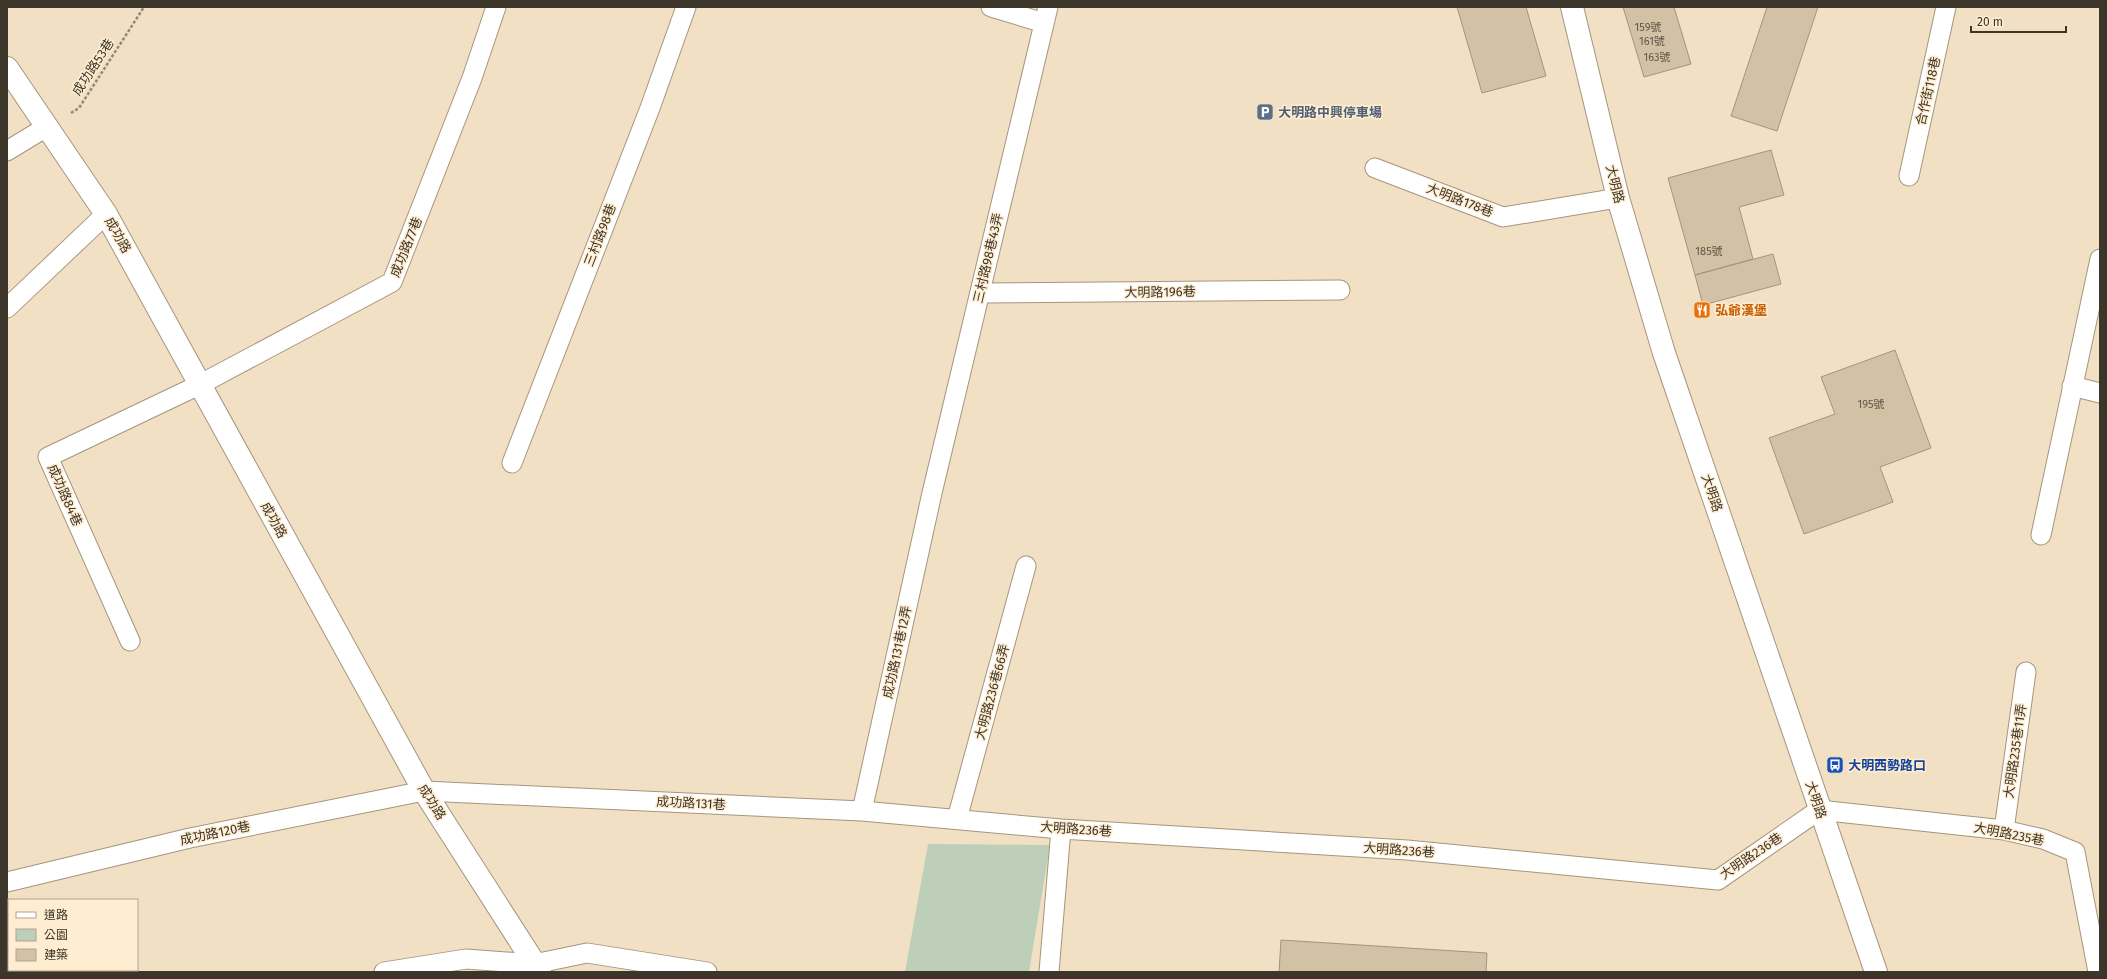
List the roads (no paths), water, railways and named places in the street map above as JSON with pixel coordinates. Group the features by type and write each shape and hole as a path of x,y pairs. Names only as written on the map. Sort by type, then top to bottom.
{"street":[{"name":"大明路","path":"1572,7 1618,198 1664,353 1819,810 1876,972"},
{"name":"成功路","path":"7,68 48,126 106,214 424,791 537,968"}],"lane":[{"name":"成功路77巷","path":"199,385 392,282 472,78 496,7"},
{"name":"三村路98巷","path":"512,463 647,116 686,7"},
{"path":"991,7 1046,15"},
{"name":"合作街118巷","path":"1909,176 1946,7"},
{"name":"三村路98巷43弄","path":"932,493 1046,15"},
{"path":"7,151 48,126"},
{"name":"大明路178巷","path":"1375,168 1503,217 1618,198"},
{"path":"7,308 106,214"},
{"path":"2041,535 2100,259"},
{"name":"大明路196巷","path":"980,293 1340,290"},
{"name":"成功路84巷","path":"130,641 48,457 199,385"},
{"path":"2072,386 2100,393"},
{"name":"成功路131巷12弄","path":"862,811 932,493"},
{"name":"大明路236巷66弄","path":"957,819 1026,566"},
{"name":"大明路235巷11弄","path":"2004,830 2026,672"},
{"name":"成功路131巷","path":"424,791 862,811 957,819"},
{"name":"成功路120巷","path":"7,882 190,838 424,791"},
{"name":"大明路236巷","path":"957,819 1061,829 1407,850 1718,880 1819,810"},
{"name":"大明路235巷","path":"1819,810 2004,830 2043,839 2075,852 2098,972"},
{"path":"1048,972 1061,829"},
{"path":"384,972 466,959 537,968 587,953 707,972"}],"place":[{"name":"大明路中興停車場","path":"1265,112"},
{"name":"弘爺漢堡","path":"1702,310"},
{"name":"大明西勢路口","path":"1835,765"}]}
